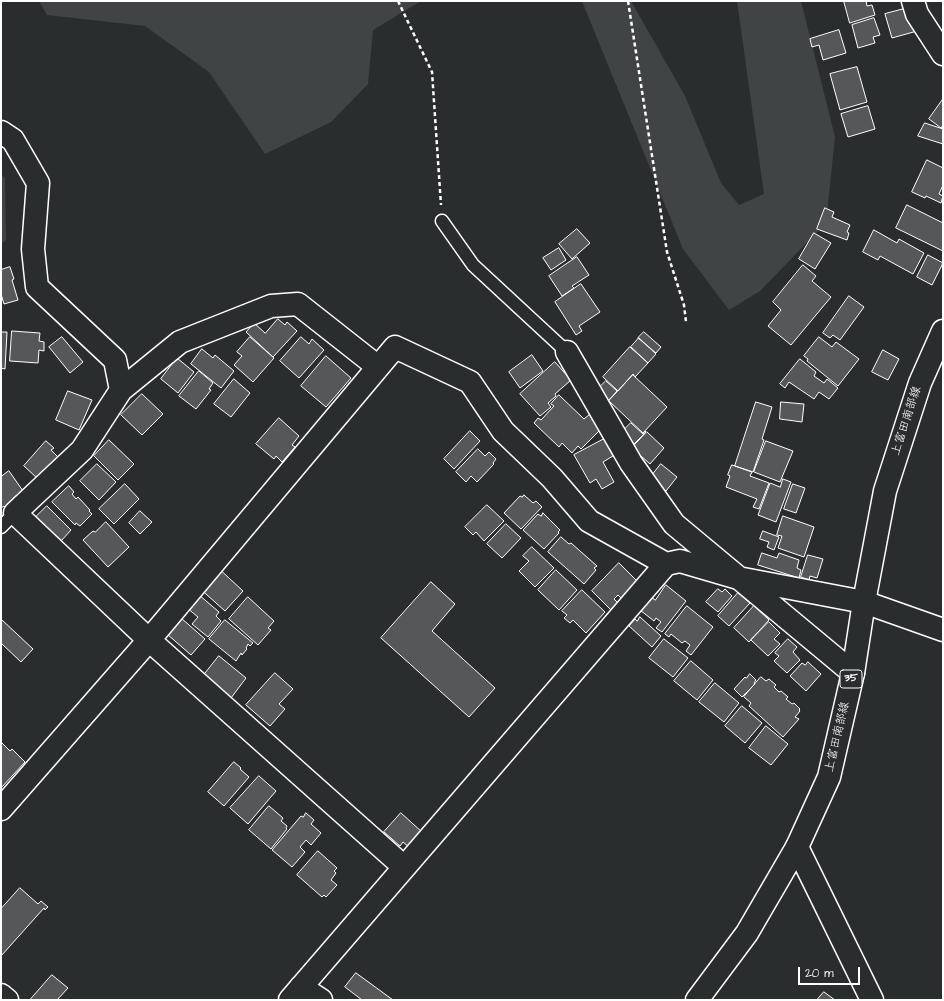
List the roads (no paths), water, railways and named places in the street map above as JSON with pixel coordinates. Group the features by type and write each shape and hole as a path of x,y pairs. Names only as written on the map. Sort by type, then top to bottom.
{"street":[{"path":"913,1 917,14 943,54"},
{"path":"1,132 13,140 38,184 33,249 37,287 115,360 121,390"},
{"path":"378,367 298,304 271,306 180,342 121,390 82,450 8,520 149,640 404,867"},
{"name":"上富田南部線","path":"697,1000 747,933 797,847 829,778 853,673 864,602 885,491 920,383 943,331"},
{"path":"1,809 149,640 396,347 470,382 503,431 552,478 589,521 666,564"},
{"path":"567,352 631,463 674,524 853,673"},
{"path":"321,1000 295,993 666,564 680,561 738,578 864,602 943,630"},
{"path":"797,847 872,1000"},
{"path":"1,995 7,1000"}],"lane":[{"path":"442,221 473,265 567,352"}]}
